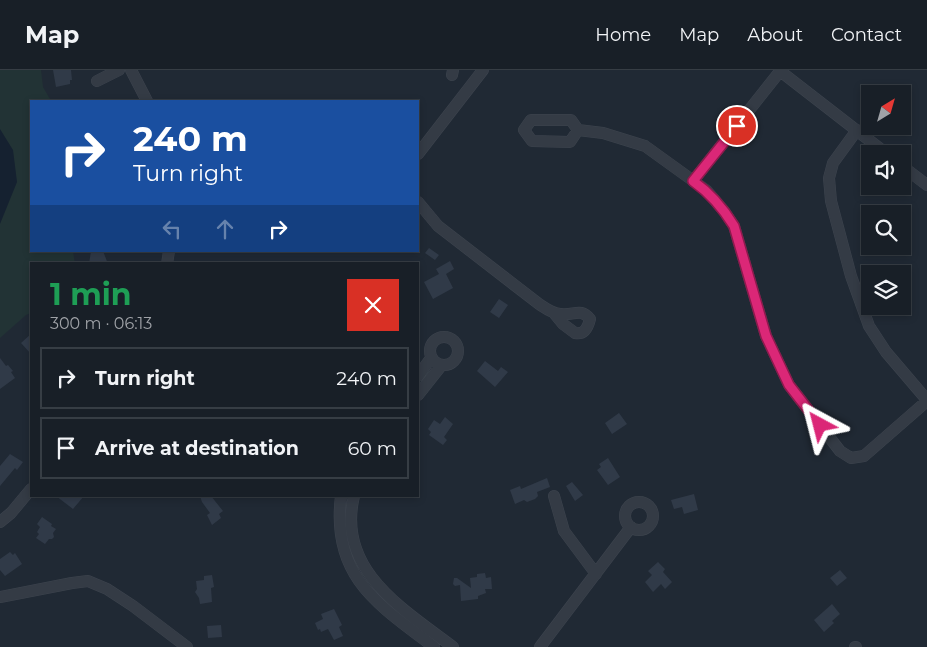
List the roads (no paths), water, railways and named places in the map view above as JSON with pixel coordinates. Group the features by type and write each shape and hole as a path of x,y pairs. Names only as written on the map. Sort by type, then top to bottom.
{"street":[{"path":"97,81 119,70"},
{"path":"131,70 146,100"},
{"path":"419,153 483,70"},
{"path":"693,181 781,70 876,145"},
{"path":"578,130 603,133 645,146 706,190 724,211 734,226 766,336 789,385 840,450 852,458 864,456 927,401 886,352 869,326 851,276 831,201 830,178 833,164 857,130"},
{"path":"911,173 927,185"},
{"path":"419,203 438,226 539,304 554,313"},
{"path":"443,337 452,339 458,347 457,357 451,364 442,366 431,358 429,349 434,340 443,337"},
{"path":"419,375 431,358"},
{"path":"419,394 442,366"},
{"path":"0,522 11,513 30,490"},
{"path":"554,496 564,531 596,574"},
{"path":"341,497 346,518 352,529 356,548 363,566 382,590 454,647"},
{"path":"354,497 346,518 344,552 352,572 380,605 434,647"},
{"path":"540,647 631,527"},
{"path":"0,597 72,582 88,581 107,589 133,606 187,647"},
{"path":"402,623 410,613"}],"water":[{"path":"0,129 13,150 17,182 0,224"}]}
